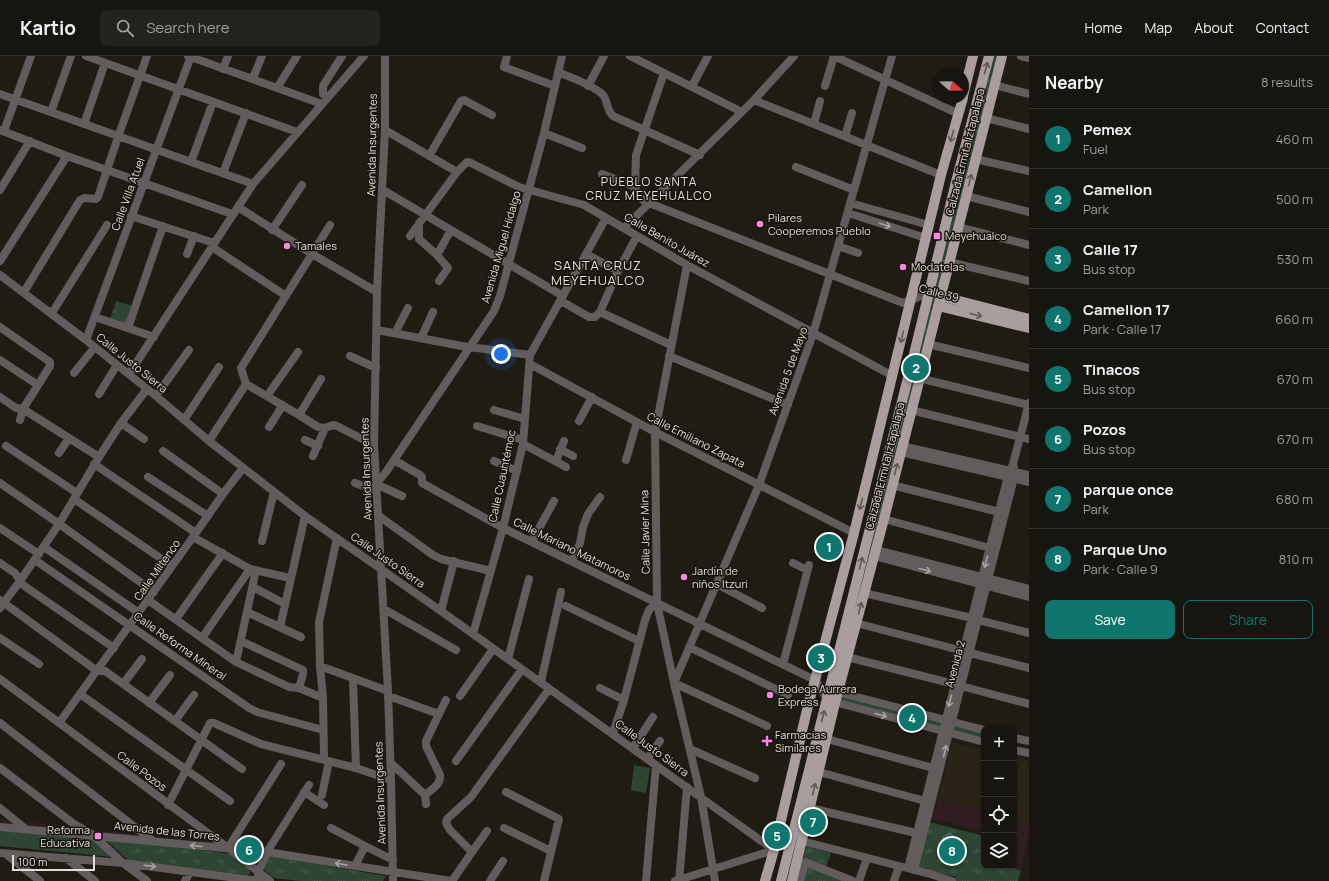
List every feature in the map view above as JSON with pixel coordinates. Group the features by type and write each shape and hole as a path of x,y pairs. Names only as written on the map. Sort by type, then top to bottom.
{"main road":[{"name":"Calzada Ermita Iztapalapa","path":"969,72 973,56"},
{"name":"Calzada Ermita Iztapalapa","path":"780,881 830,695 989,56"},
{"name":"Calzada Ermita Iztapalapa","path":"792,881 827,739 830,695 847,657 875,553 1002,56"},
{"name":"Calzada Ermita Iztapalapa","path":"764,881 774,850 815,680 854,533 941,175 961,104"},
{"name":"Calle 39","path":"939,301 1029,318"},
{"name":"Calle 39","path":"939,301 1029,328"}],"street":[{"path":"31,56 2,130 67,156 232,214"},
{"path":"51,112 71,56"},
{"path":"86,56 297,132"},
{"path":"24,292 80,200 84,198 96,199 98,197 147,56"},
{"path":"190,56 322,104"},
{"name":"Calle Villa Atuel","path":"86,340 190,56"},
{"path":"224,69 228,56"},
{"path":"253,78 262,56"},
{"path":"277,88 297,56"},
{"path":"328,97 323,94 323,86 342,56"},
{"path":"129,374 253,184 364,56"},
{"name":"Avenida Insurgentes","path":"385,56 385,130 377,292 374,445 388,694 394,872 393,881"},
{"path":"506,56 504,67 555,86"},
{"name":"Avenida Miguel Hidalgo","path":"376,487 494,311 500,296 529,190 562,56"},
{"path":"588,86 604,56"},
{"path":"630,56 742,112"},
{"path":"692,86 708,56"},
{"path":"624,228 700,155 754,100 794,56"},
{"path":"825,86 834,56 959,114"},
{"name":"Avenida 5 de Mayo","path":"674,684 759,485 813,334 892,56"},
{"path":"1021,56 1029,58"},
{"path":"84,124 105,63"},
{"path":"558,72 602,94 609,113 613,116 700,155"},
{"path":"649,203 640,197 635,187 636,155 664,72"},
{"path":"994,85 1029,94"},
{"path":"0,94 253,184"},
{"path":"429,156 460,101 464,100 492,115"},
{"path":"754,100 941,175"},
{"path":"814,124 820,101"},
{"path":"191,162 213,102"},
{"path":"845,136 852,113"},
{"path":"223,173 246,114"},
{"path":"986,118 1029,129"},
{"path":"385,130 457,172 410,236"},
{"path":"544,133 582,148"},
{"path":"0,190 30,141"},
{"path":"0,261 67,156"},
{"path":"975,159 1029,171"},
{"name":"Calle Benito Juárez","path":"457,172 467,162 471,163 519,187 584,206 687,265 893,376"},
{"path":"796,167 854,190"},
{"path":"602,174 635,187"},
{"path":"272,230 302,185"},
{"path":"383,190 562,298 589,317 595,317 600,312 618,271 636,236"},
{"path":"966,196 1029,212"},
{"name":"Calle 39","path":"649,203 903,303 911,299 928,298 939,301"},
{"path":"850,203 929,225"},
{"path":"238,207 272,230 377,292"},
{"path":"848,213 926,238"},
{"path":"131,216 194,236 213,245 286,296"},
{"name":"Calle Cuauhtémoc","path":"473,634 503,528 523,442 530,355 606,218"},
{"path":"419,223 419,239 437,255 448,268 439,281"},
{"path":"330,225 241,368 246,384 318,427 325,428 333,425 337,426 374,445"},
{"path":"52,313 107,226"},
{"path":"128,328 163,226"},
{"path":"958,227 1029,245"},
{"path":"437,255 450,230"},
{"path":"186,254 194,236"},
{"path":"838,246 858,253"},
{"path":"586,254 618,271"},
{"path":"949,262 1029,281"},
{"name":"Calle Javier Mina","path":"687,265 655,432 657,603 674,684 701,797 715,881"},
{"name":"Calle Justo Sierra","path":"0,274 129,374 209,441 305,516 613,733 774,850"},
{"path":"395,333 408,308"},
{"path":"421,338 433,312"},
{"path":"600,312 671,345"},
{"path":"95,317 154,337"},
{"path":"0,326 50,362 50,366 23,409 20,420"},
{"path":"377,330 470,347 530,355"},
{"path":"928,344 1029,368"},
{"path":"74,373 94,348"},
{"path":"156,396 189,350"},
{"path":"267,396 298,352"},
{"path":"350,356 376,368"},
{"path":"669,356 788,405"},
{"path":"0,360 38,385"},
{"name":"Calle Emiliano Zapata","path":"530,364 655,432 854,533"},
{"path":"99,394 117,366"},
{"path":"184,420 219,366"},
{"path":"919,378 1029,404"},
{"path":"299,415 321,379"},
{"path":"209,441 246,384"},
{"path":"147,389 121,423 94,464 59,524 39,554 20,581 1,603 98,670 105,671 242,769"},
{"path":"0,397 16,408 23,409 99,457"},
{"path":"579,421 592,397"},
{"name":"Avenida 2","path":"894,881 907,868 958,685 1029,404"},
{"path":"269,427 283,405"},
{"path":"494,410 525,419"},
{"path":"911,410 1029,439"},
{"path":"626,460 637,422"},
{"path":"121,423 144,439"},
{"path":"477,426 523,442 566,467"},
{"path":"313,456 325,428"},
{"path":"59,453 69,438"},
{"path":"305,440 318,446"},
{"path":"556,461 564,441"},
{"path":"6,446 172,566"},
{"path":"560,449 572,456"},
{"path":"901,449 1029,475"},
{"path":"163,451 223,494"},
{"name":"Calle Mariano Matamoros","path":"394,460 420,474 422,477 422,482 426,485 503,528 815,680"},
{"path":"494,461 517,471"},
{"path":"94,464 194,535 223,553 253,570 290,578"},
{"name":"Calle Miltenco","path":"59,723 243,468"},
{"path":"1012,472 1029,482"},
{"name":"Avenida 2","path":"984,581 999,512 1012,472"},
{"path":"148,477 208,516"},
{"path":"355,483 376,487 402,496"},
{"path":"0,484 154,592"},
{"path":"892,485 999,512"},
{"path":"262,541 274,492"},
{"path":"572,561 580,543 583,527 588,514 600,497"},
{"path":"532,541 554,502"},
{"path":"280,627 305,516"},
{"path":"379,516 433,555 442,559 491,571"},
{"path":"884,519 990,548"},
{"path":"0,528 39,554 139,613"},
{"path":"322,795 326,761 320,666 320,622 337,538"},
{"path":"176,619 223,553"},
{"path":"875,553 984,581 1029,589"},
{"name":"Calle Reforma Mineral","path":"39,554 130,625 249,708 257,712 323,730"},
{"path":"441,611 454,561"},
{"path":"0,563 15,573 23,585 114,648"},
{"path":"783,664 808,568 793,563"},
{"path":"236,662 253,587 253,570"},
{"path":"202,638 253,570"},
{"path":"508,659 529,579"},
{"path":"984,581 1029,597"},
{"path":"717,584 762,608"},
{"path":"253,587 285,604"},
{"path":"540,682 561,592"},
{"path":"864,593 1029,633"},
{"path":"148,600 236,662 289,687 299,688 323,698"},
{"path":"613,733 624,700 639,641 649,610 657,603"},
{"path":"566,606 639,641"},
{"path":"384,609 456,650"},
{"path":"247,612 301,637"},
{"path":"856,623 1029,668"},
{"path":"0,638 39,664"},
{"path":"241,641 302,670 303,674 299,688"},
{"path":"689,647 788,695"},
{"path":"460,696 493,649"},
{"path":"847,657 1029,704"},
{"path":"123,684 142,658"},
{"path":"320,666 388,694 394,698 439,714"},
{"path":"456,761 522,669"},
{"path":"150,703 170,676"},
{"name":"Calle Pozos","path":"0,679 228,848 270,881"},
{"path":"353,679 356,768"},
{"path":"815,680 830,695 945,732 981,741"},
{"path":"674,684 767,726"},
{"path":"600,688 624,700"},
{"path":"472,852 450,830 446,823 447,819 470,797 549,689"},
{"path":"80,694 230,801"},
{"path":"176,721 194,695"},
{"path":"830,695 981,729"},
{"path":"425,795 438,784 440,780 440,775 426,746 426,741 446,700"},
{"path":"633,748 653,717"},
{"path":"168,805 201,740 210,724 214,723 261,744 356,768 391,780"},
{"path":"0,724 154,842"},
{"name":"Avenida 2","path":"907,868 933,768 945,732"},
{"path":"827,739 933,768"},
{"path":"1017,739 1029,741"},
{"path":"647,759 660,741"},
{"path":"690,749 755,778"},
{"path":"1017,751 1029,753"},
{"path":"391,763 425,795 426,804"},
{"path":"228,848 280,764"},
{"path":"646,881 656,765"},
{"path":"0,768 74,824 93,835 124,863 147,881"},
{"path":"818,772 925,801"},
{"path":"687,787 678,881 774,850"},
{"path":"3,854 124,863 222,878 258,881 258,872 267,852 307,789 324,806"},
{"path":"506,792 558,819 544,881"},
{"path":"0,808 27,830"},
{"path":"810,808 916,833"},
{"name":"Avenida de las Torres","path":"0,827 267,852 451,881"},
{"path":"331,828 393,860"},
{"path":"504,828 551,851"},
{"path":"451,881 487,831"},
{"path":"802,841 907,868 928,878 952,881"},
{"path":"355,866 365,846"},
{"path":"3,854 40,881"},
{"path":"66,858 95,881"},
{"path":"859,881 867,858"},
{"path":"490,881 503,861"},
{"path":"800,881 805,862 853,881"},
{"path":"185,881 190,872"},
{"path":"387,881 394,872"}],"shaded area":[{"path":"952,742 981,749 981,810 938,799"},
{"path":"1017,758 1029,761 1029,823 1017,820"},
{"path":"938,799 981,810 981,831 932,819"},
{"path":"0,819 220,844 222,853 104,838 117,850 109,853 0,830"},
{"path":"1017,820 1029,823 1029,838 1021,871 1016,869"}],"green space":[{"path":"994,56 998,56 837,682 834,680"},
{"path":"116,301 133,306 126,325 110,319"},
{"path":"841,696 981,732 981,739 840,702"},
{"path":"634,765 650,768 646,793 631,790"},
{"path":"929,822 981,835 981,869 1016,869 1021,871 1018,881 955,881 956,877 916,867"},
{"path":"0,830 91,837 113,857 0,846"},
{"path":"103,837 230,854 250,870 250,873 248,875 129,861"},
{"path":"806,846 831,853 826,867 803,859"},
{"path":"269,856 386,876 383,881 301,881 274,878 263,869"},
{"path":"806,864 849,881 802,881"}],"water":[{"path":"949,833 954,836 956,841 952,846 944,843 942,838"}],"place":[{"name":"Pilares Cooperemos Pueblo","path":"760,224"},
{"name":"Meyehualco","path":"937,236"},
{"name":"Tamales","path":"287,246"},
{"name":"Modatelas","path":"903,267"},
{"name":"Camellon","path":"916,368"},
{"name":"Pemex","path":"829,547"},
{"name":"Jardín de niños Itzuri","path":"684,577"},
{"name":"Calle 17","path":"821,658"},
{"name":"Bodega Aurrera Express","path":"770,695"},
{"name":"Camellon 17","path":"912,718"},
{"name":"Farmacias Similares","path":"767,741"},
{"name":"parque once","path":"813,822"},
{"name":"Reforma Educativa","path":"98,836"},
{"name":"Tinacos","path":"777,836"},
{"name":"Pozos","path":"249,850"},
{"name":"Parque Uno","path":"952,851"}],"district":[{"name":"PUEBLO SANTA CRUZ MEYEHUALCO","path":"649,189"},
{"name":"SANTA CRUZ MEYEHUALCO","path":"598,272"}]}
